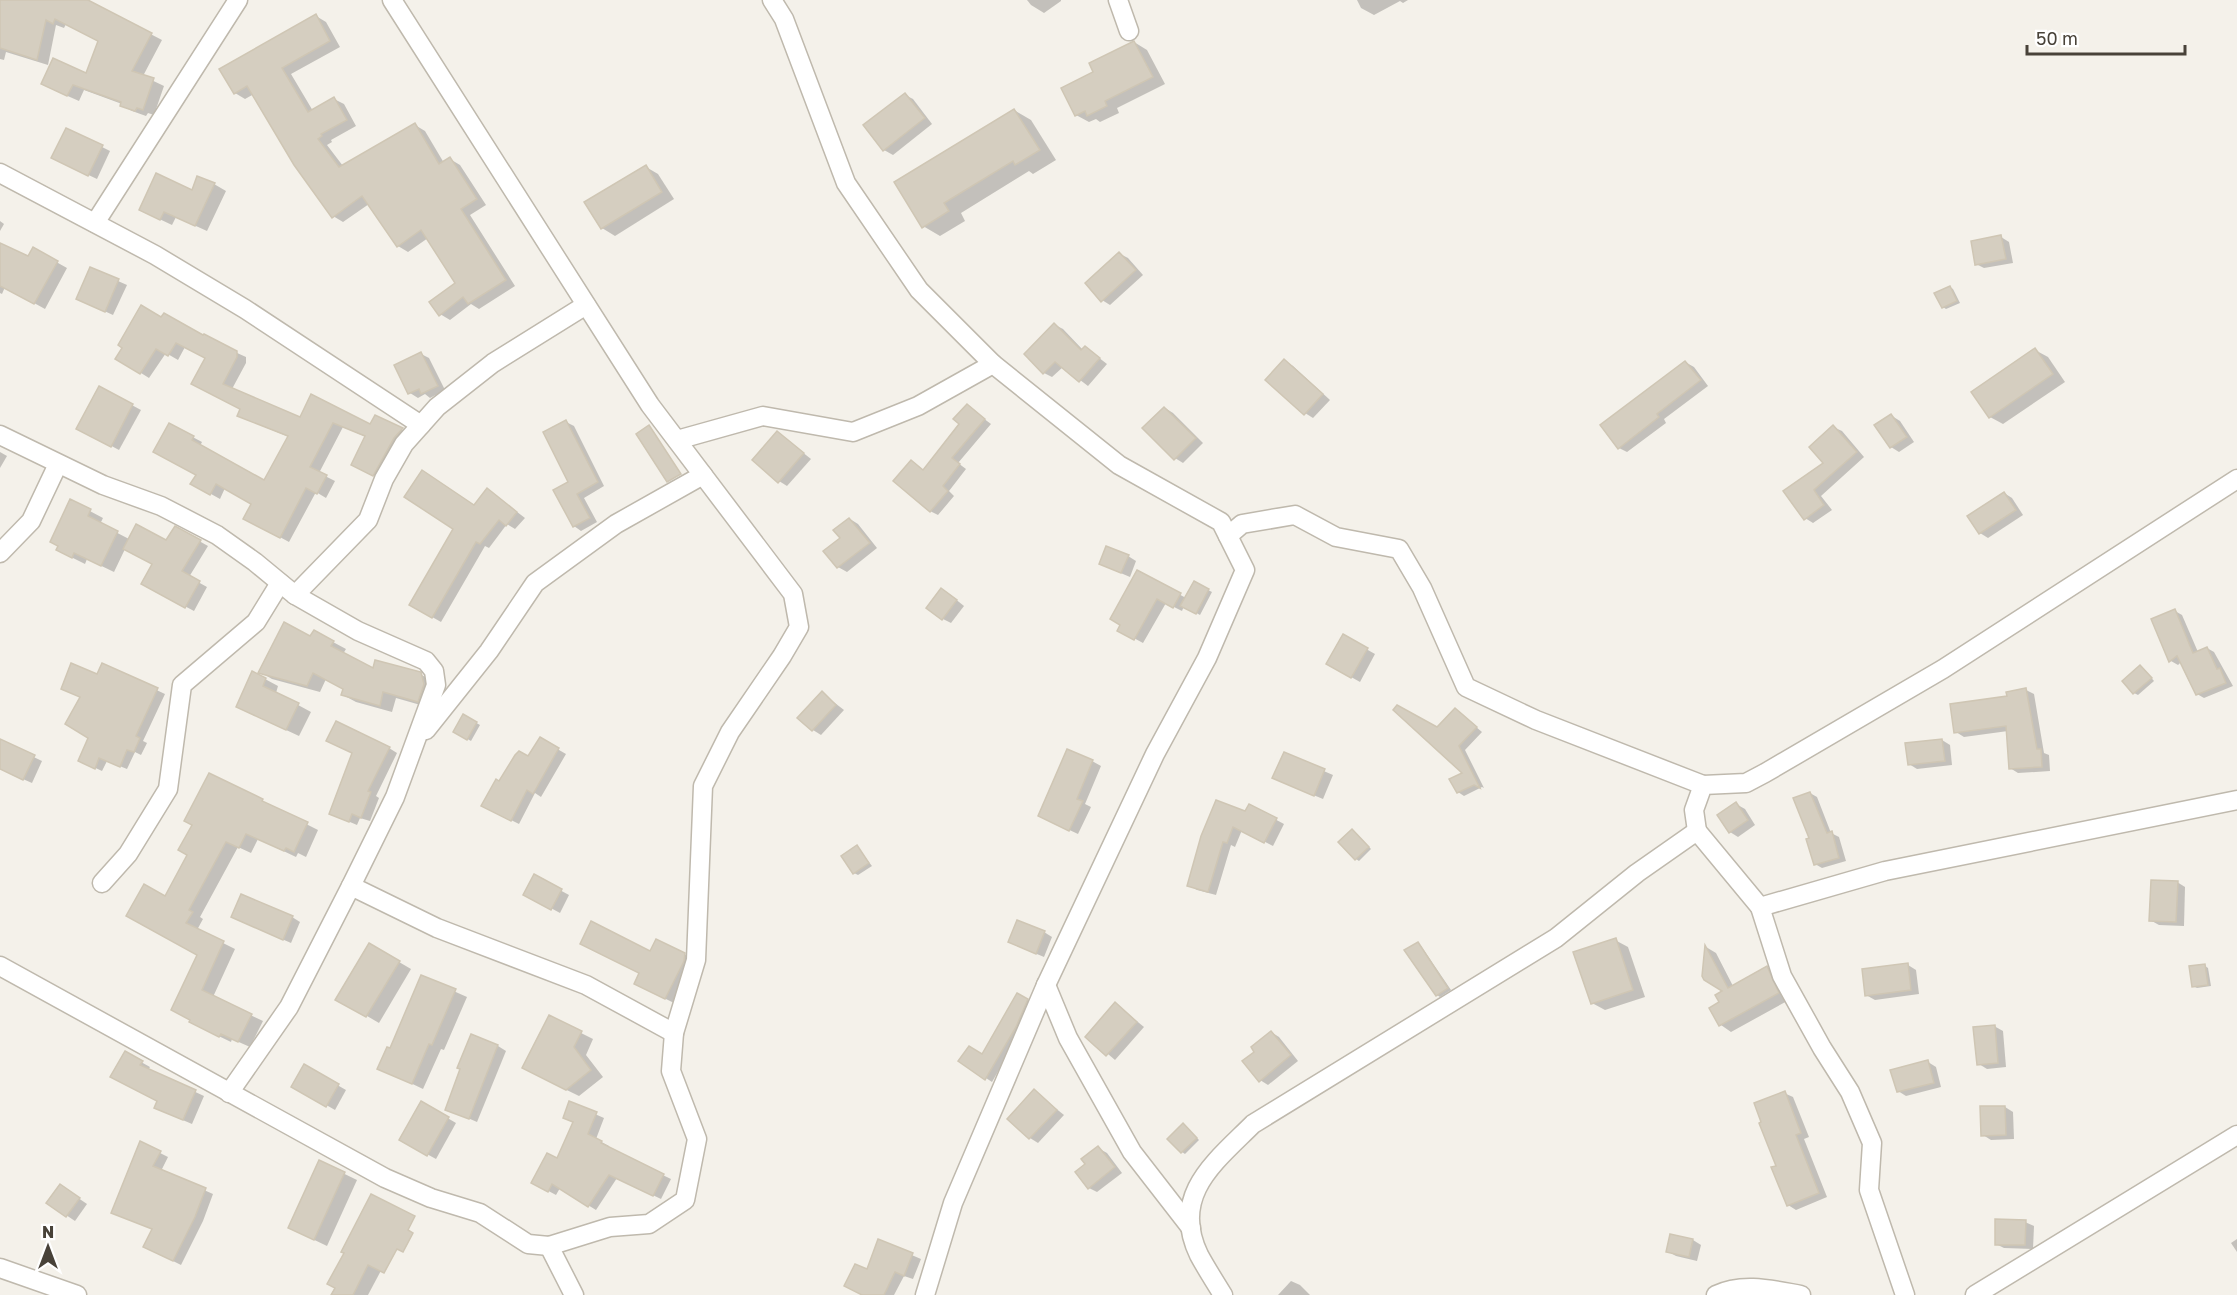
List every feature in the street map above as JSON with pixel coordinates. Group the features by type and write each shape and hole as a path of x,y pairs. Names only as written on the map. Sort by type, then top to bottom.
{"street":[{"path":"95,223 238,0"},
{"path":"0,966 385,1178 431,1198 480,1213 528,1244 549,1246 610,1227 649,1224 685,1200 697,1139 671,1071 674,1034 696,960 703,786 730,732 799,627 793,594 650,405 392,0"},
{"path":"772,0 784,19 846,183 919,290 993,364 1119,465 1221,522 1245,570 1207,658 1155,754 1046,985 953,1203 925,1295"},
{"path":"1119,0 1129,31"},
{"path":"0,173 155,255 245,309 422,425"},
{"path":"295,595 368,520 384,479 404,444 437,407 493,363 586,305"},
{"path":"677,440 763,416 853,432 918,406 993,364"},
{"path":"0,435 58,465 161,506 217,535 295,595 358,631 426,661 434,671 436,685 395,797 288,1007 229,1094"},
{"path":"0,553 31,521 58,465"},
{"path":"415,743 489,651 535,583 616,524 704,475"},
{"path":"1228,536 1242,525 1295,515 1336,537 1399,549 1422,588 1466,687 1536,720 1703,785 1746,783 1943,669 2237,479"},
{"path":"102,883 128,854 168,789 182,685 256,622 280,583"},
{"path":"1703,785 1694,810 1697,831 1760,907 1782,976 1822,1048 1850,1092 1872,1143 1869,1190 1905,1295"},
{"path":"1760,907 1885,871 2237,800"},
{"path":"1223,1295 1198,1253 1191,1228 1190,1207 1197,1185 1219,1158 1253,1124 1556,938 1637,873 1697,831"},
{"path":"351,886 437,928 586,985 674,1034"},
{"path":"1046,985 1068,1038 1132,1152 1191,1228"},
{"path":"1975,1295 2237,1135"},
{"path":"549,1246 574,1295"},
{"path":"0,1268 77,1295"},
{"path":"1716,1295 1744,1287 1801,1295"}],"building":[{"path":"0,0 88,0 152,33 132,71 154,78 143,110 137,108 135,111 120,106 121,102 73,85 67,96 41,84 53,58 86,73 98,41 55,19 53,24 46,20 37,60 0,48"},
{"path":"316,14 330,41 282,68 308,112 334,97 347,120 321,134 322,136 318,139 339,167 415,123 439,164 450,157 477,199 461,209 506,280 468,304 463,297 439,316 429,302 455,283 421,230 397,247 362,196 332,218 294,165 247,86 234,94 219,69"},
{"path":"1134,41 1153,77 1105,101 1107,106 1087,116 1085,111 1075,116 1061,88 1093,72 1089,63"},
{"path":"905,93 925,118 883,151 863,125"},
{"path":"1014,109 1040,150 1015,165 1013,161 944,203 949,211 922,228 894,182"},
{"path":"66,128 103,145 88,176 51,158"},
{"path":"646,165 662,192 601,229 584,202"},
{"path":"156,173 192,190 197,176 215,183 195,226 164,212 160,220 139,210"},
{"path":"2001,235 2006,259 1975,265 1971,241"},
{"path":"0,243 28,256 33,247 58,261 34,304 0,286"},
{"path":"1119,252 1136,270 1101,302 1085,283"},
{"path":"90,267 119,279 105,312 76,299"},
{"path":"1950,286 1957,301 1942,308 1934,293"},
{"path":"141,305 161,317 164,313 237,351 237,357 223,384 300,417 311,394 370,424 375,415 403,428 394,438 373,476 351,465 365,436 333,423 310,467 327,475 317,494 306,488 280,538 243,519 251,504 216,484 210,495 190,484 196,475 153,452 169,423 194,436 192,440 264,480 288,436 237,416 240,409 191,384 205,358 176,343 168,356 156,349 140,374 115,359 122,348 118,345"},
{"path":"1054,323 1081,350 1085,346 1100,358 1079,382 1055,362 1043,374 1024,354"},
{"path":"2035,348 2053,374 1989,418 1971,392"},
{"path":"421,352 438,386 421,394 419,389 408,394 394,365"},
{"path":"1284,359 1323,394 1304,415 1265,380"},
{"path":"1685,361 1701,380 1657,414 1659,417 1618,449 1600,425"},
{"path":"99,386 133,404 111,447 76,429"},
{"path":"967,404 985,419 952,458 960,464 943,486 948,491 930,512 893,481 911,460 923,470 959,424 953,419"},
{"path":"1164,407 1196,438 1174,460 1142,428"},
{"path":"1891,414 1907,437 1890,448 1874,425"},
{"path":"566,420 598,482 577,494 590,518 573,527 553,490 568,482 543,432"},
{"path":"649,425 681,474 667,482 636,434"},
{"path":"1833,425 1857,452 1814,490 1824,505 1804,520 1783,491 1823,463 1809,447"},
{"path":"777,431 804,453 778,483 752,460"},
{"path":"422,470 474,505 487,488 517,512 506,526 499,520 480,544 476,542 432,618 409,605 453,529 404,497"},
{"path":"2004,492 2016,510 1979,534 1967,516"},
{"path":"70,499 91,509 88,516 118,531 101,566 74,553 72,558 56,550 58,546 50,542"},
{"path":"849,518 870,543 837,568 823,551 840,538 833,530"},
{"path":"136,524 166,540 175,526 201,540 182,571 200,581 185,608 141,584 152,564 123,549"},
{"path":"1106,546 1129,555 1121,573 1099,564"},
{"path":"1137,570 1181,593 1173,608 1157,599 1134,640 1117,631 1120,625 1110,619"},
{"path":"1194,581 1209,589 1196,614 1180,606"},
{"path":"941,588 957,600 942,620 926,608"},
{"path":"2175,609 2193,653 2207,647 2226,683 2196,695 2177,656 2169,662 2151,619"},
{"path":"284,622 310,636 314,630 334,641 331,646 373,668 375,660 421,672 424,684 418,702 383,692 380,706 341,695 343,689 313,673 307,686 258,673"},
{"path":"1343,634 1368,648 1351,678 1326,664"},
{"path":"71,663 97,674 102,663 158,688 136,736 140,738 134,752 127,750 120,767 99,758 95,769 78,761 88,738 65,724 80,697 61,689"},
{"path":"2140,665 2152,678 2133,694 2122,681"},
{"path":"252,671 266,678 263,686 299,703 286,730 236,707"},
{"path":"2026,688 2037,749 2041,749 2042,767 2009,769 2006,726 1954,733 1950,704 2007,696 2006,692"},
{"path":"822,691 836,705 812,731 797,718"},
{"path":"1397,705 1437,727 1455,708 1477,727 1459,746 1480,788 1474,785 1457,793 1449,779 1462,773 1393,710"},
{"path":"463,714 477,722 467,740 453,732"},
{"path":"336,721 390,747 368,791 371,792 361,818 352,814 349,822 329,814 352,753 326,741"},
{"path":"540,737 559,748 533,794 527,790 511,821 481,806 496,779 499,781 515,755 519,751 528,756"},
{"path":"0,739 35,755 23,780 0,769"},
{"path":"1942,739 1945,761 1908,765 1905,743"},
{"path":"1067,749 1093,760 1077,799 1083,801 1069,831 1038,816"},
{"path":"1284,752 1325,769 1314,796 1272,778"},
{"path":"209,773 308,822 294,852 286,848 284,851 246,834 239,848 226,842 189,910 193,912 186,923 224,941 202,990 252,1014 238,1042 221,1034 219,1037 171,1010 197,955 126,916 144,884 165,896 187,855 178,850 192,825 184,821"},
{"path":"1810,792 1827,833 1832,831 1839,858 1814,865 1806,839 1809,838 1793,798"},
{"path":"1216,800 1245,811 1249,804 1277,818 1264,843 1233,827 1227,843 1223,842 1208,892 1187,886 1201,836"},
{"path":"1736,802 1748,820 1729,833 1717,815"},
{"path":"1352,829 1369,847 1355,860 1338,842"},
{"path":"857,845 869,863 853,874 841,856"},
{"path":"534,874 562,889 551,910 523,895"},
{"path":"2151,880 2178,881 2176,922 2149,921"},
{"path":"241,894 293,916 283,940 231,917"},
{"path":"1017,920 1045,931 1036,954 1008,942"},
{"path":"591,921 650,951 656,939 685,953 684,961 665,999 634,984 639,973 580,944"},
{"path":"1616,938 1633,990 1591,1004 1573,952"},
{"path":"1418,942 1448,988 1436,996 1404,950"},
{"path":"369,943 400,961 366,1017 335,1000"},
{"path":"1705,945 1728,988 1767,966 1779,993 1719,1026 1709,1008 1719,1002 1715,995 1722,991 1704,980 1702,976"},
{"path":"1908,963 1911,990 1865,996 1862,969"},
{"path":"2205,964 2208,985 2192,987 2189,966"},
{"path":"421,975 456,989 412,1084 377,1069 387,1047 390,1048"},
{"path":"1017,993 1028,999 1016,1027 985,1080 958,1061 969,1046 982,1054"},
{"path":"1115,1002 1137,1022 1106,1056 1085,1037"},
{"path":"549,1015 582,1031 574,1047 591,1070 566,1090 522,1068"},
{"path":"1995,1025 1998,1063 1977,1065 1973,1027"},
{"path":"1271,1031 1291,1055 1259,1082 1242,1061 1254,1052 1251,1047"},
{"path":"471,1034 498,1045 469,1119 445,1110 460,1069 457,1068"},
{"path":"125,1051 143,1061 140,1065 196,1090 183,1120 154,1108 157,1101 110,1077"},
{"path":"1928,1060 1934,1083 1897,1092 1890,1070"},
{"path":"304,1064 339,1084 326,1107 291,1087"},
{"path":"1034,1089 1057,1110 1029,1139 1007,1119"},
{"path":"1785,1091 1801,1133 1796,1135 1819,1193 1787,1206 1771,1167 1776,1166 1759,1123 1761,1122 1754,1103"},
{"path":"421,1101 449,1117 427,1156 399,1140"},
{"path":"569,1101 597,1112 588,1134 602,1141 601,1143 664,1174 653,1196 609,1175 588,1207 552,1184 548,1192 531,1183 547,1153 557,1158 573,1122 563,1118"},
{"path":"1980,1106 2005,1106 2006,1135 1981,1136"},
{"path":"1183,1123 1197,1138 1181,1153 1167,1139"},
{"path":"140,1141 161,1151 153,1166 206,1188 195,1217 173,1261 143,1247 152,1229 111,1213"},
{"path":"1098,1146 1115,1167 1088,1189 1075,1172 1085,1164 1081,1159"},
{"path":"319,1160 345,1172 314,1240 288,1228"},
{"path":"60,1184 80,1198 66,1217 46,1203"},
{"path":"371,1194 415,1216 408,1230 413,1233 403,1252 397,1249 384,1273 368,1265 353,1295 331,1295 335,1288 327,1284"},
{"path":"1995,1219 2026,1220 2025,1245 1995,1245"},
{"path":"1670,1234 1693,1239 1689,1257 1666,1252"},
{"path":"878,1239 913,1253 904,1276 895,1272 884,1295 862,1295 844,1286 855,1264 867,1269"}]}
